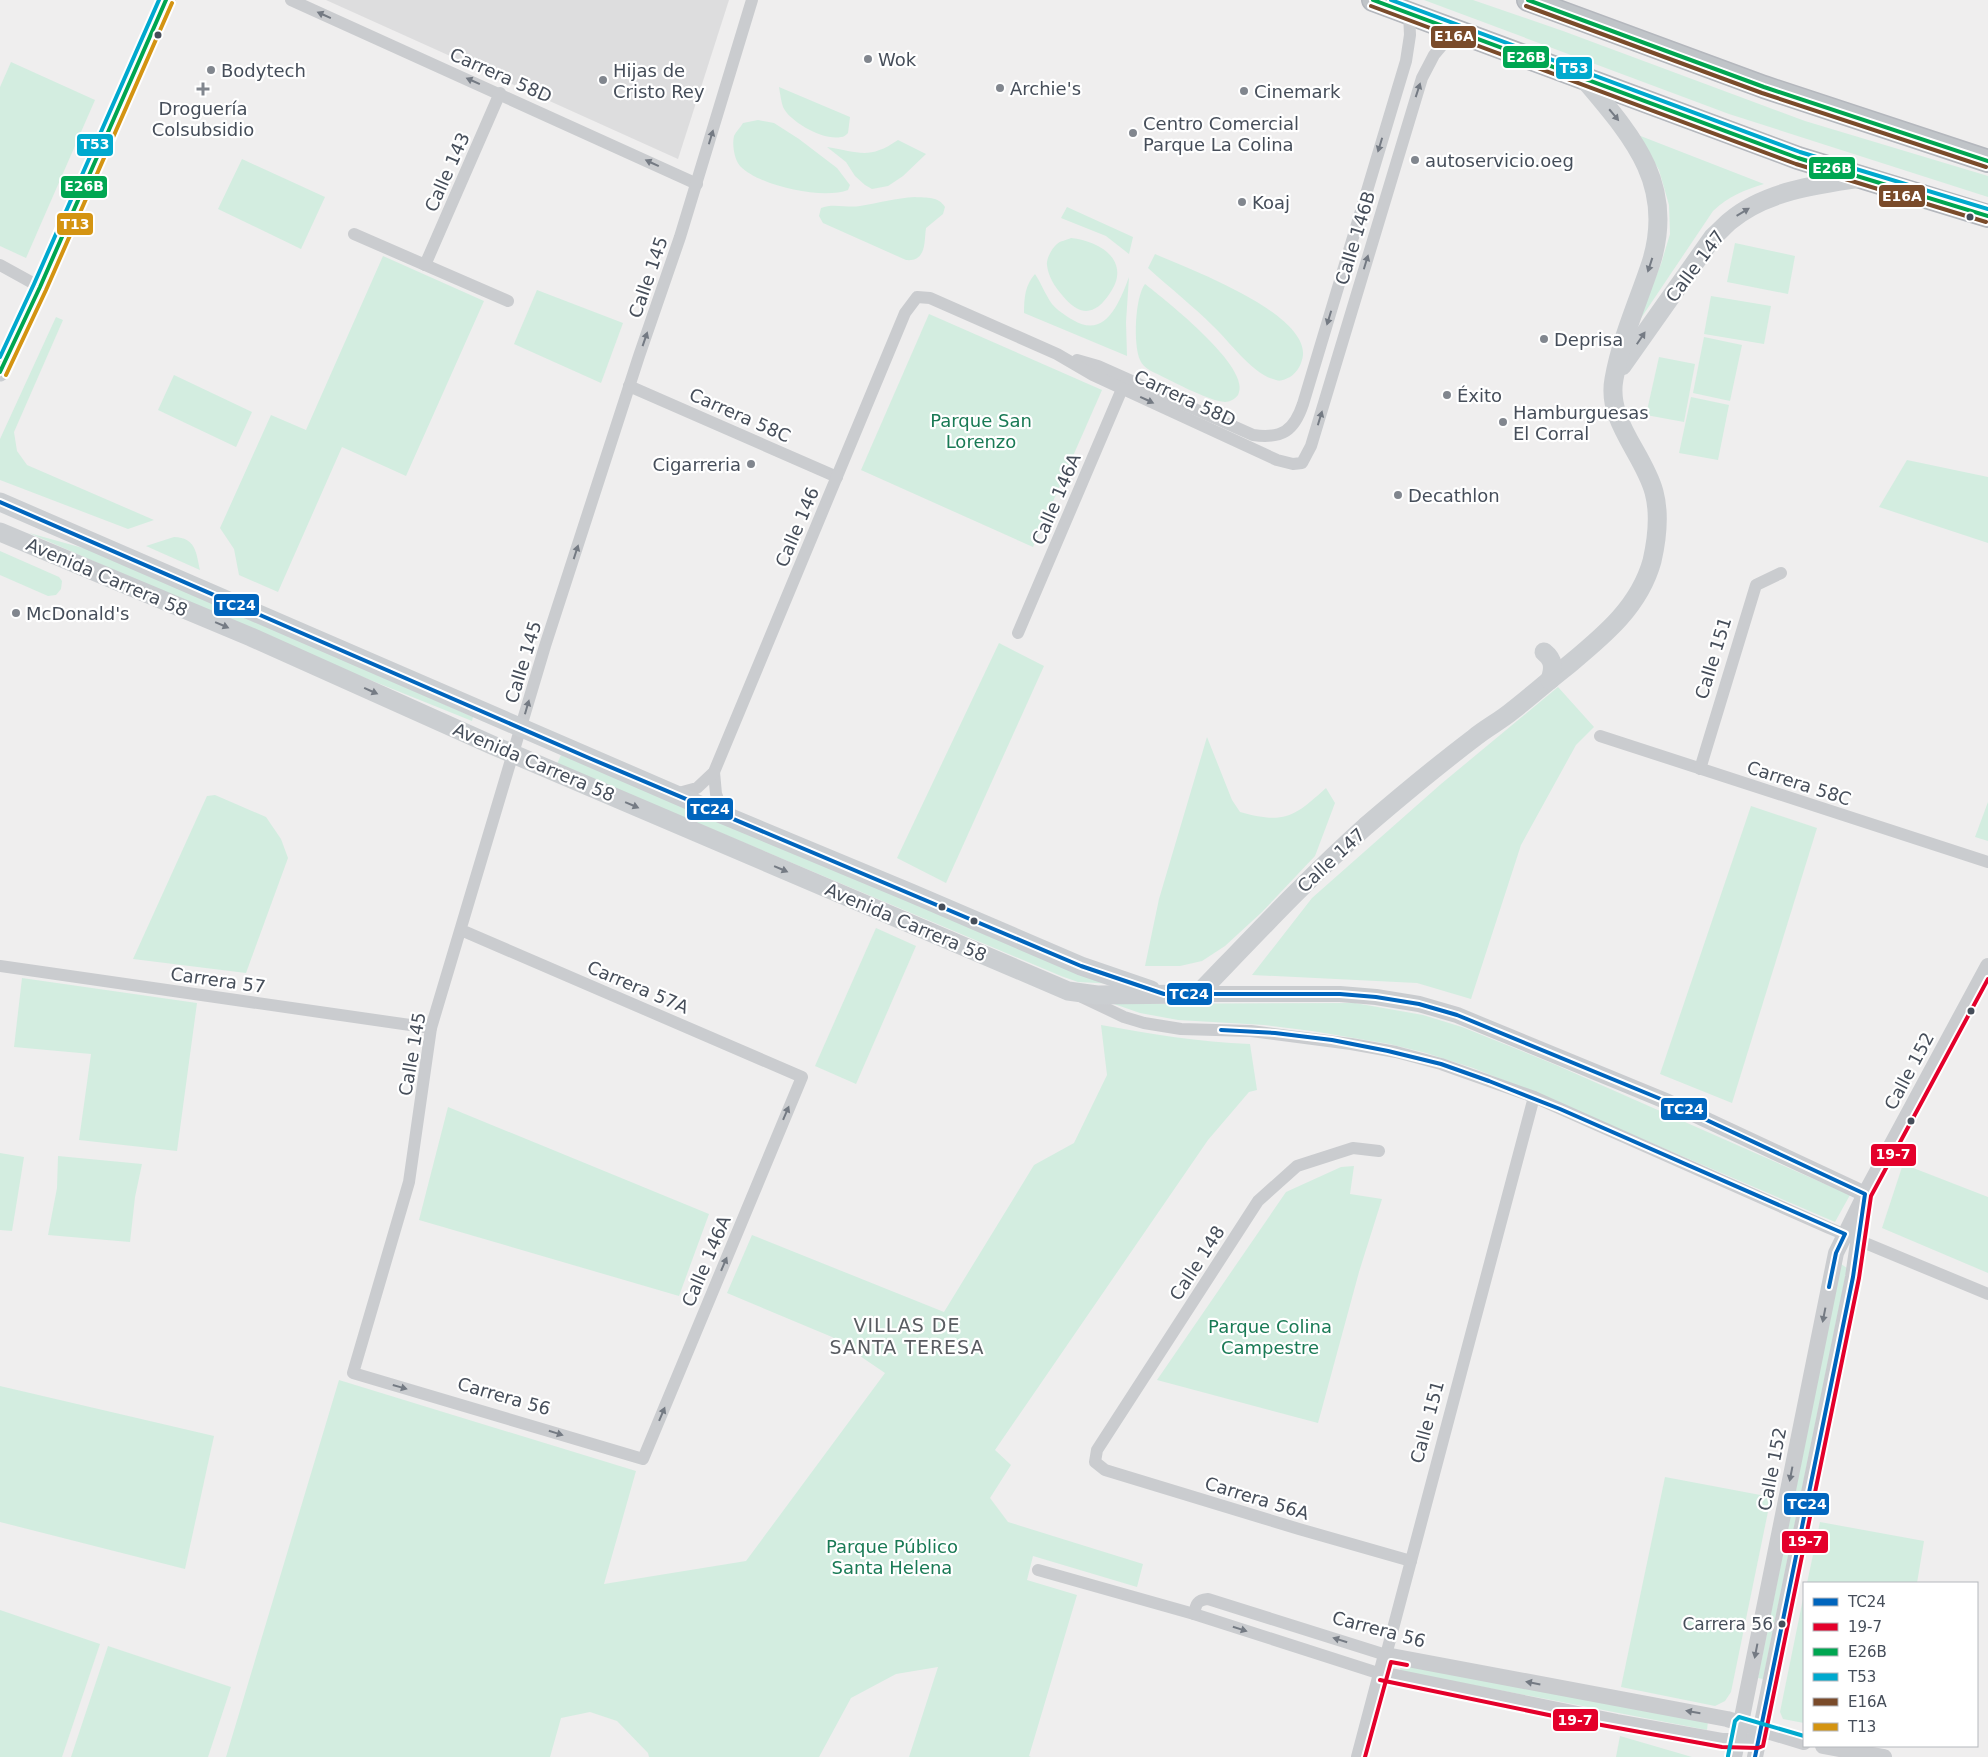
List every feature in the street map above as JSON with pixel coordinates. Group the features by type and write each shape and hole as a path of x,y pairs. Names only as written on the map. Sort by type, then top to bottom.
{"highway":[{"path":"1373,0 1798,158 1988,216"},
{"path":"1528,0 1764,87 1988,161"}],"main road":[{"path":"0,372 40,288 166,0"},
{"name":"Calle 147","path":"1198,994 1317,871 1368,825 1474,737 1510,713 1549,665 1610,630 1635,600 1646,580 1653,558 1658,512 1654,491 1618,416 1614,399 1614,378 1631,316 1651,262 1656,241 1658,206 1655,188 1646,164 1620,123 1582,78"},
{"name":"Calle 147","path":"1614,378 1713,238 1730,220 1744,211 1775,197 1806,188 1863,178"},
{"name":"Avenida Carrera 58","path":"0,502 674,794 1081,966 1164,994"},
{"name":"Avenida Carrera 58","path":"0,532 251,637 513,754 1068,991 1103,995 1198,994"}],"street":[{"name":"Carrera 58D","path":"290,0 697,184"},
{"name":"Calle 145","path":"354,1373 409,1182 431,1028 545,646 697,184 752,0"},
{"name":"Calle 146B","path":"1284,433 1292,427 1303,404 1408,52 1411,26 1409,14"},
{"name":"Calle 146B","path":"1302,463 1311,446 1422,78 1434,55 1455,30"},
{"name":"Calle 143","path":"425,265 500,94"},
{"path":"1391,109 1410,115"},
{"path":"354,234 508,301"},
{"path":"0,266 40,288"},
{"name":"Carrera 58D","path":"917,297 930,298 1057,354 1093,375 1124,384 1253,436 1274,436 1284,433"},
{"name":"Calle 146","path":"674,794 697,788 714,772 905,313 917,297"},
{"name":"Carrera 58D","path":"1124,384 1277,460 1293,464 1302,463"},
{"name":"Calle 146A","path":"1018,632 1124,384"},
{"name":"Carrera 58C","path":"630,386 837,477"},
{"name":"Calle 151","path":"1700,769 1756,585 1781,573"},
{"name":"Carrera 58C","path":"1600,736 1988,862"},
{"name":"Calle 146","path":"714,772 716,794 724,815"},
{"name":"Carrera 57A","path":"461,930 802,1077"},
{"name":"Carrera 57","path":"0,966 431,1028"},
{"name":"Calle 152","path":"1758,1743 1855,1266 1852,1237 1865,1194 1988,966"},
{"name":"Avenida Carrera 58","path":"1068,991 1124,1017 1144,1023 1181,1029 1251,1031 1351,1044 1396,1052 1440,1064 1534,1097 1852,1237 1988,1294"},
{"name":"Avenida Carrera 58","path":"1198,994 1340,994 1376,997 1419,1004 1457,1015 1668,1102 1865,1194"},
{"name":"Calle 146A","path":"643,1459 802,1077"},
{"name":"Calle 151","path":"1359,1757 1534,1097"},
{"name":"Calle 148","path":"1096,1462 1097,1450 1258,1201 1297,1166 1352,1148 1380,1151"},
{"name":"Calle 152","path":"1735,1749 1836,1253 1852,1237"},
{"name":"Carrera 56","path":"354,1373 643,1459"},
{"name":"Carrera 56A","path":"1096,1462 1105,1470 1411,1561"},
{"name":"Carrera 56","path":"1038,1570 1194,1614 1381,1674 1608,1720 1723,1741 1735,1749 1758,1743 1803,1742"},
{"name":"Carrera 56","path":"1194,1614 1196,1604 1200,1599 1208,1599 1386,1655 1727,1719 1741,1723 1758,1743"},
{"path":"1829,1747 1884,1757"}],"shaded area":[{"name":"Hijas de Cristo Rey","path":"326,0 729,0 678,159"}],"green space":[{"path":"1424,0 1473,0 1563,31 1805,121 1988,176 1988,197 1729,114"},
{"path":"11,62 95,100 26,258 0,246 0,87"},
{"path":"779,87 850,117 848,133 842,137 826,136 800,124 783,107"},
{"path":"758,120 774,123 799,139 837,168 850,185 848,190 837,193 823,193 792,189 761,180 740,166 736,159 733,139 743,123"},
{"path":"1638,135 1764,184 1737,194 1713,211 1637,324 1661,264 1670,234 1669,205 1659,170"},
{"path":"898,140 926,154 903,176 888,186 872,189 855,176 846,162 827,147 864,153 879,150"},
{"path":"242,159 325,197 301,249 218,209"},
{"path":"915,197 936,199 945,207 943,214 926,228 923,250 918,258 913,260 906,260 823,223 819,216 821,208 826,207 860,206"},
{"path":"1067,207 1133,237 1129,254 1106,236 1061,218"},
{"path":"1071,238 1092,243 1102,248 1115,262 1117,271 1116,282 1104,301 1093,310 1081,310 1069,302 1052,281 1049,273 1047,263 1051,251 1058,243"},
{"path":"1735,243 1795,256 1788,294 1727,282"},
{"path":"1155,254 1243,294 1286,323 1299,339 1303,355 1301,364 1295,373 1278,381 1267,377 1250,365 1220,333 1148,268"},
{"path":"383,256 484,301 406,476 342,447 278,592 239,575 234,549 220,528 271,415 306,430"},
{"path":"1035,274 1054,306 1070,318 1085,325 1103,322 1110,315 1121,297 1129,277 1126,322 1127,356 1024,313 1026,292"},
{"path":"1145,284 1205,335 1221,352 1233,369 1239,383 1238,395 1234,399 1225,402 1209,398 1151,371 1142,363 1136,343 1136,321 1139,299"},
{"path":"537,290 623,323 601,383 514,344"},
{"path":"1711,296 1771,306 1764,344 1704,334"},
{"name":"Parque San Lorenzo","path":"929,314 1102,390 1033,547 861,470"},
{"path":"56,317 63,320 14,432 17,451 27,465 154,520 128,529 0,480 0,439"},
{"path":"1704,337 1742,345 1730,401 1693,393"},
{"path":"1659,357 1695,364 1684,422 1646,415"},
{"path":"174,375 252,412 236,447 158,410"},
{"path":"1691,397 1729,405 1718,460 1679,453"},
{"path":"1907,460 1988,477 1988,543 1879,507"},
{"path":"29,533 101,553 473,717 472,721 328,663"},
{"path":"174,537 191,543 196,552 200,570 146,546"},
{"path":"0,551 59,577 62,581 61,589 56,595 48,596 0,575"},
{"path":"999,643 1044,666 946,883 897,858"},
{"path":"1558,687 1594,727 1576,745 1521,845 1471,999 1417,983 1252,975 1312,898 1441,784"},
{"path":"1207,737 1232,800 1240,812 1267,818 1287,816 1305,806 1326,788 1335,803 1315,856 1262,912 1225,946 1202,961 1180,966 1145,966 1159,899"},
{"path":"561,755 1117,984 1078,982 1061,976 557,764"},
{"path":"215,795 266,817 281,839 288,858 246,973 133,959 207,796"},
{"path":"1988,802 1988,841 1975,837"},
{"path":"1751,806 1817,828 1732,1103 1660,1074"},
{"path":"876,928 916,946 856,1084 815,1066"},
{"path":"22,978 197,1003 177,1151 79,1140 91,1054 14,1047"},
{"path":"1355,1003 1423,1015 1462,1027 1556,1065 1850,1195 1835,1222 1531,1091 1473,1068 1426,1053 1389,1044 1312,1031 1264,1025 1178,1020 1140,1013 1114,1004"},
{"name":"Parque Público Santa Helena","path":"1101,1025 1175,1037 1250,1044 1257,1090 1249,1092 1208,1140 995,1450 1011,1465 990,1498 1008,1522 1143,1564 1137,1587 1033,1556 1027,1580 1077,1595 1029,1756 1031,1757 909,1757 938,1667 896,1674 851,1698 819,1757 649,1757 648,1753 617,1721 590,1712 561,1718 550,1757 226,1757 339,1380 636,1471 604,1584 746,1561 885,1373 832,1337 727,1293 752,1235 944,1312 1034,1165 1074,1143 1107,1075"},
{"path":"448,1107 709,1214 679,1296 419,1220"},
{"path":"0,1153 24,1157 12,1231 0,1230"},
{"path":"58,1156 142,1164 135,1197 130,1242 48,1235 57,1188"},
{"path":"1903,1164 1988,1197 1988,1273 1882,1228"},
{"name":"Parque Colina Campestre","path":"1354,1166 1350,1194 1382,1199 1359,1272 1318,1423 1157,1380 1286,1192 1341,1167"},
{"path":"1841,1264 1847,1268 1763,1679 1758,1678"},
{"path":"0,1386 214,1436 185,1569 0,1522"},
{"path":"1665,1477 1771,1497 1731,1692 1725,1701 1715,1706 1621,1687"},
{"path":"1820,1522 1924,1541 1917,1582 1807,1582"},
{"path":"1803,1599 1803,1723 1783,1719 1780,1712"},
{"path":"0,1610 100,1644 62,1757 0,1757"},
{"path":"108,1646 231,1687 208,1757 71,1757"},
{"path":"1401,1663 1708,1721 1707,1730 1400,1671"},
{"path":"1620,1736 1692,1757 1616,1757"}],"transit line":[{"name":"T53","path":"0,357 159,0"},
{"name":"E26B","path":"0,372 40,287 166,0"},
{"name":"E26B","path":"1373,0 1798,158 1988,216"},
{"name":"T53","path":"1391,0 1800,152 1988,209"},
{"name":"E26B","path":"1528,0 1764,87 1988,161"},
{"name":"T13","path":"6,375 46,290 172,3"},
{"name":"E16A","path":"1371,6 1796,164 1986,222"},
{"name":"E16A","path":"1526,6 1762,93 1986,167"},
{"name":"TC24","path":"0,502 589,758 1081,966 1164,994 1340,994 1376,997 1419,1004 1457,1015 1668,1102 1865,1194 1853,1277 1755,1757"},
{"name":"19-7","path":"1380,1680 1563,1718 1722,1747 1758,1748 1763,1746 1859,1278 1871,1196 1988,979"},
{"name":"TC24","path":"1221,1030 1275,1033 1332,1040 1388,1051 1441,1064 1560,1109 1845,1234 1836,1253 1829,1287"},
{"name":"19-7","path":"1365,1757 1391,1662 1407,1665"},
{"name":"T53","path":"1728,1756 1735,1721 1739,1717 1803,1736"}],"place":[{"name":"Wok","path":"868,59"},
{"name":"Bodytech","path":"211,70"},
{"name":"Hijas de Cristo Rey","path":"603,80"},
{"name":"Archie's","path":"1000,88"},
{"name":"Droguería Colsubsidio","path":"203,89"},
{"name":"Cinemark","path":"1244,91"},
{"name":"Centro Comercial Parque La Colina","path":"1133,133"},
{"name":"autoservicio.oeg","path":"1415,160"},
{"name":"Koaj","path":"1242,202"},
{"name":"Deprisa","path":"1544,339"},
{"name":"Éxito","path":"1447,395"},
{"name":"Hamburguesas El Corral","path":"1503,422"},
{"name":"Cigarreria","path":"751,464"},
{"name":"Decathlon","path":"1398,495"},
{"name":"McDonald's","path":"16,613"},
{"name":"Carrera 56","path":"1782,1624"}],"district":[{"name":"VILLAS DE SANTA TERESA","path":"907,1336"}]}
